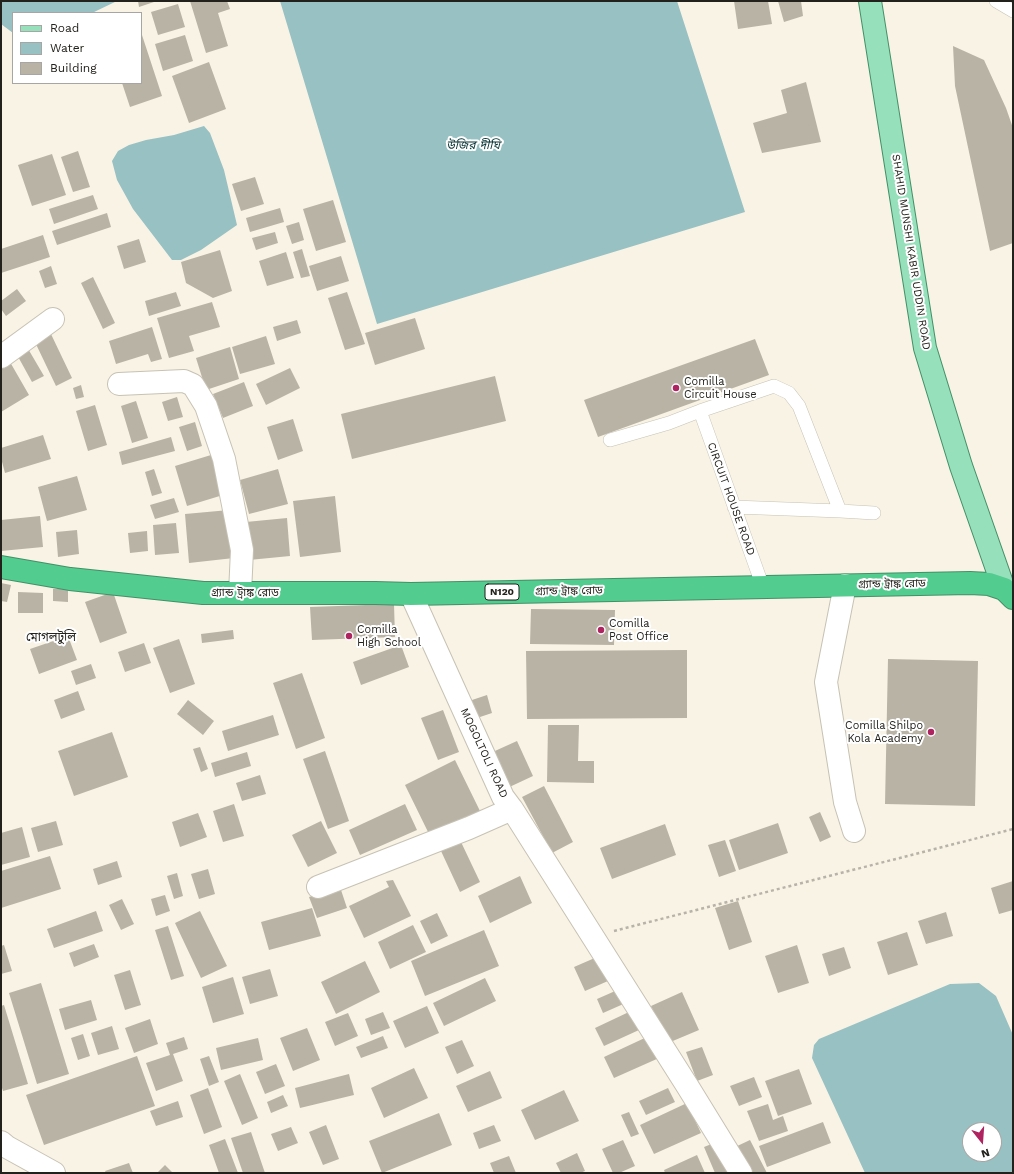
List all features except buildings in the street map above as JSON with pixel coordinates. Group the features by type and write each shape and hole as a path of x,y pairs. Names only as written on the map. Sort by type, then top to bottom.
{"highway":[{"name":"গ্র্যান্ড ট্রাঙ্ক রোড","path":"1,567 78,580 203,593 375,592 411,594 970,583 990,584 1010,592"}],"main road":[{"name":"SHAHID MUNSHI KABIR UDDIN ROAD","path":"870,1 925,348 961,466 1010,592"}],"street":[{"path":"1,357 53,319"},
{"path":"119,384 184,381 193,385 206,406 224,459 242,550 240,593"},
{"path":"844,585 826,682 845,802 854,830"},
{"name":"MOGOLTOLI ROAD","path":"318,887 469,828 512,809 503,796 411,594"},
{"path":"512,809 594,936 741,1173"},
{"path":"1,1142 7,1148 54,1173"}],"lane":[{"path":"996,1 1013,11"},
{"path":"610,440 669,423 774,386 789,392 799,406 840,511"},
{"name":"CIRCUIT HOUSE ROAD","path":"700,411 763,587"},
{"path":"734,507 874,513"}],"path":[{"path":"594,936 1013,829"}],"water":[{"path":"1,1 117,1 94,12 12,12 12,32 1,24"},
{"name":"উজির দীঘি","path":"280,1 677,1 745,212 377,324"},
{"path":"204,126 210,133 224,170 237,225 201,250 181,260 172,260 133,209 117,180 112,161 118,151 129,145 174,135"},
{"path":"979,983 996,996 1013,1035 1013,1173 865,1173 812,1058 814,1045 819,1039 950,984"}],"place":[{"name":"Comilla Circuit House","path":"676,388"},
{"name":"Comilla Post Office","path":"601,630"},
{"name":"Comilla High School","path":"349,636"},
{"name":"Comilla Shilpo Kola Academy","path":"931,732"}],"district":[{"name":"মোগলটুলি","path":"51,637"}]}
